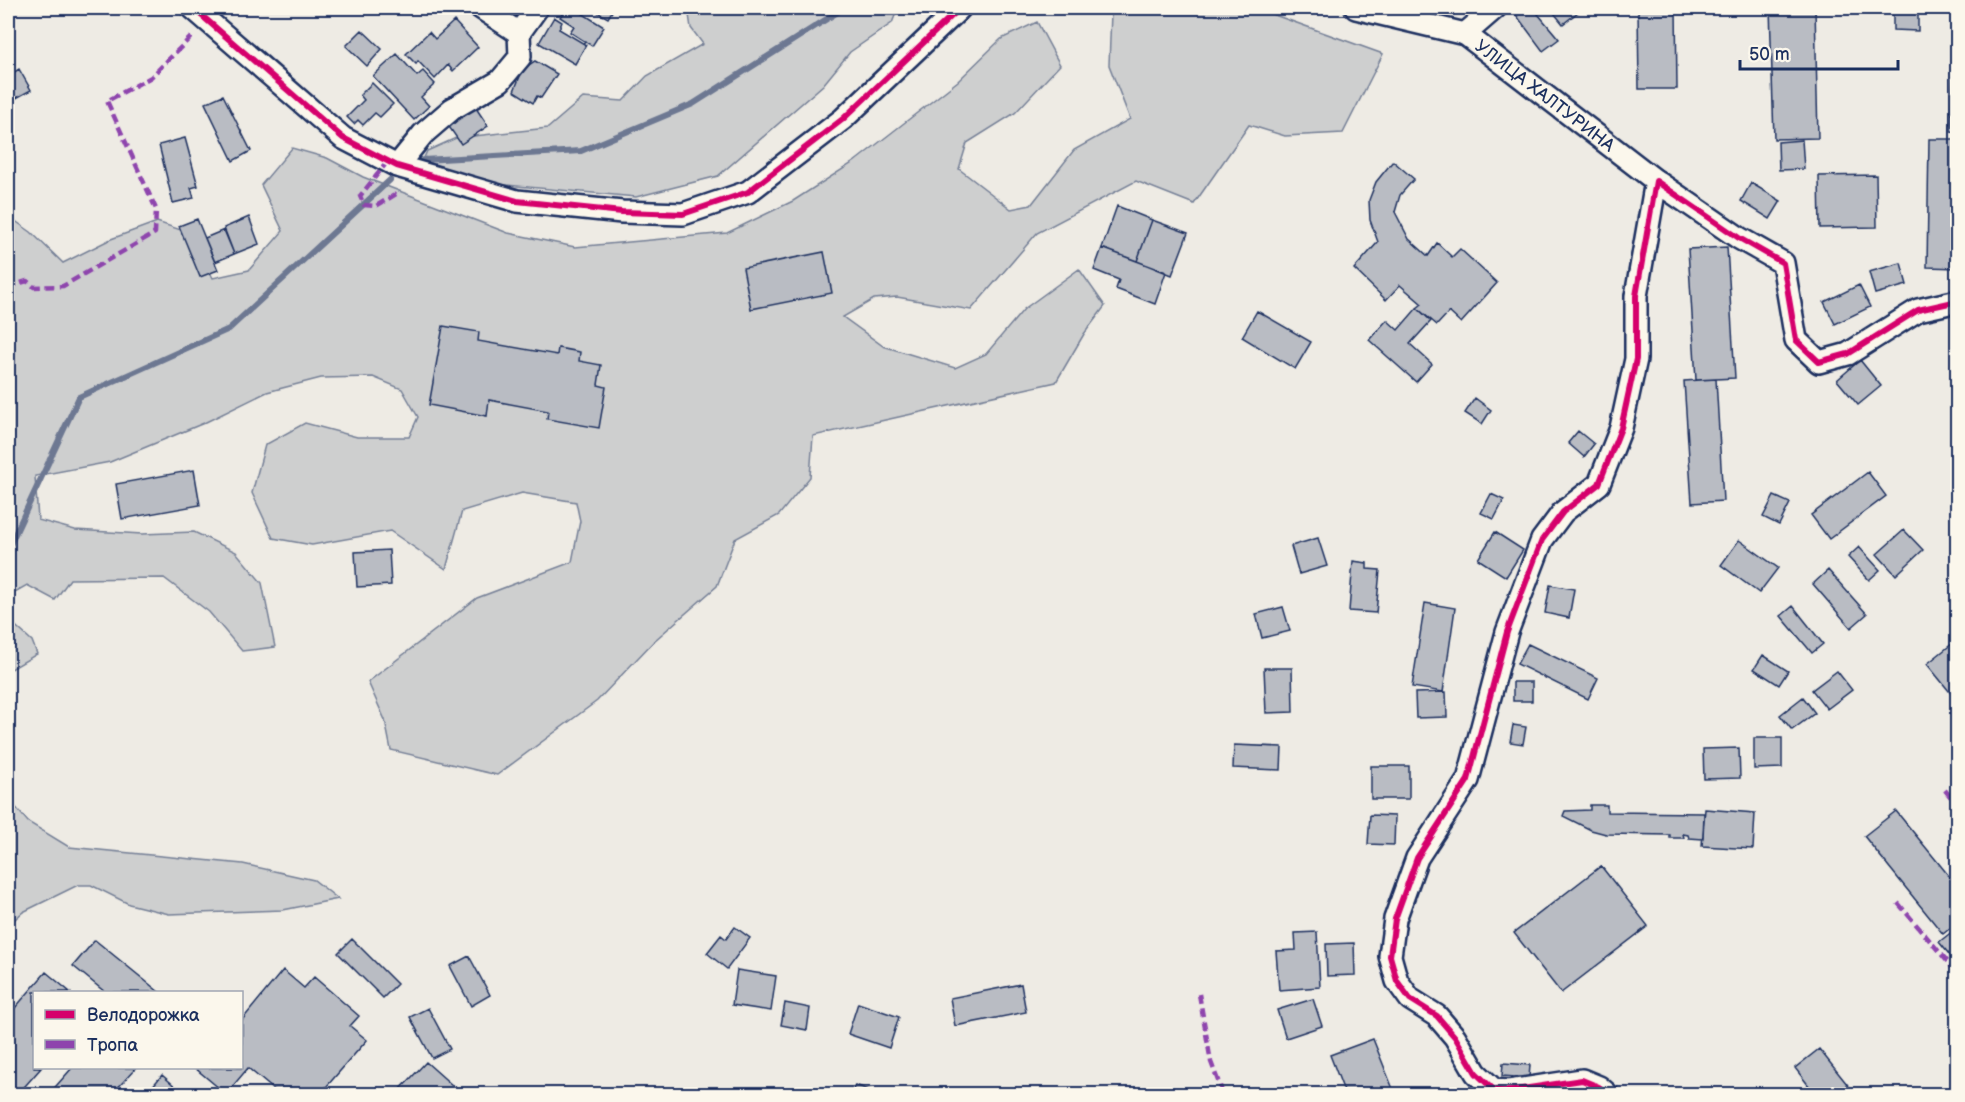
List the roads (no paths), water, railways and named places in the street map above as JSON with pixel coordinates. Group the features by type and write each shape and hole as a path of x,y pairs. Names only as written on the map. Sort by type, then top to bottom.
{"street":[{"path":"194,8 342,138 397,166 517,201 621,212 682,214 748,192 843,119 960,8"},
{"path":"481,8 519,33"},
{"path":"397,166 423,134 452,109 500,81 520,57 519,33 537,8"},
{"name":"УЛИЦА ХАЛТУРИНА","path":"1356,8 1465,34 1656,181 1739,238 1784,262 1796,340 1819,362 1848,354 1918,310 1958,301"},
{"path":"1465,34 1495,8"},
{"path":"1607,1095 1599,1087 1582,1080 1509,1091 1494,1090 1476,1072 1455,1037 1437,1016 1410,999 1397,981 1390,956 1395,919 1417,858 1468,780 1507,632 1542,540 1563,512 1599,484 1621,428 1636,358 1636,296 1656,181"}],"waterway":[{"path":"423,160 581,151 693,104 844,8"},
{"path":"8,549 79,397 229,329 390,180"}]}
